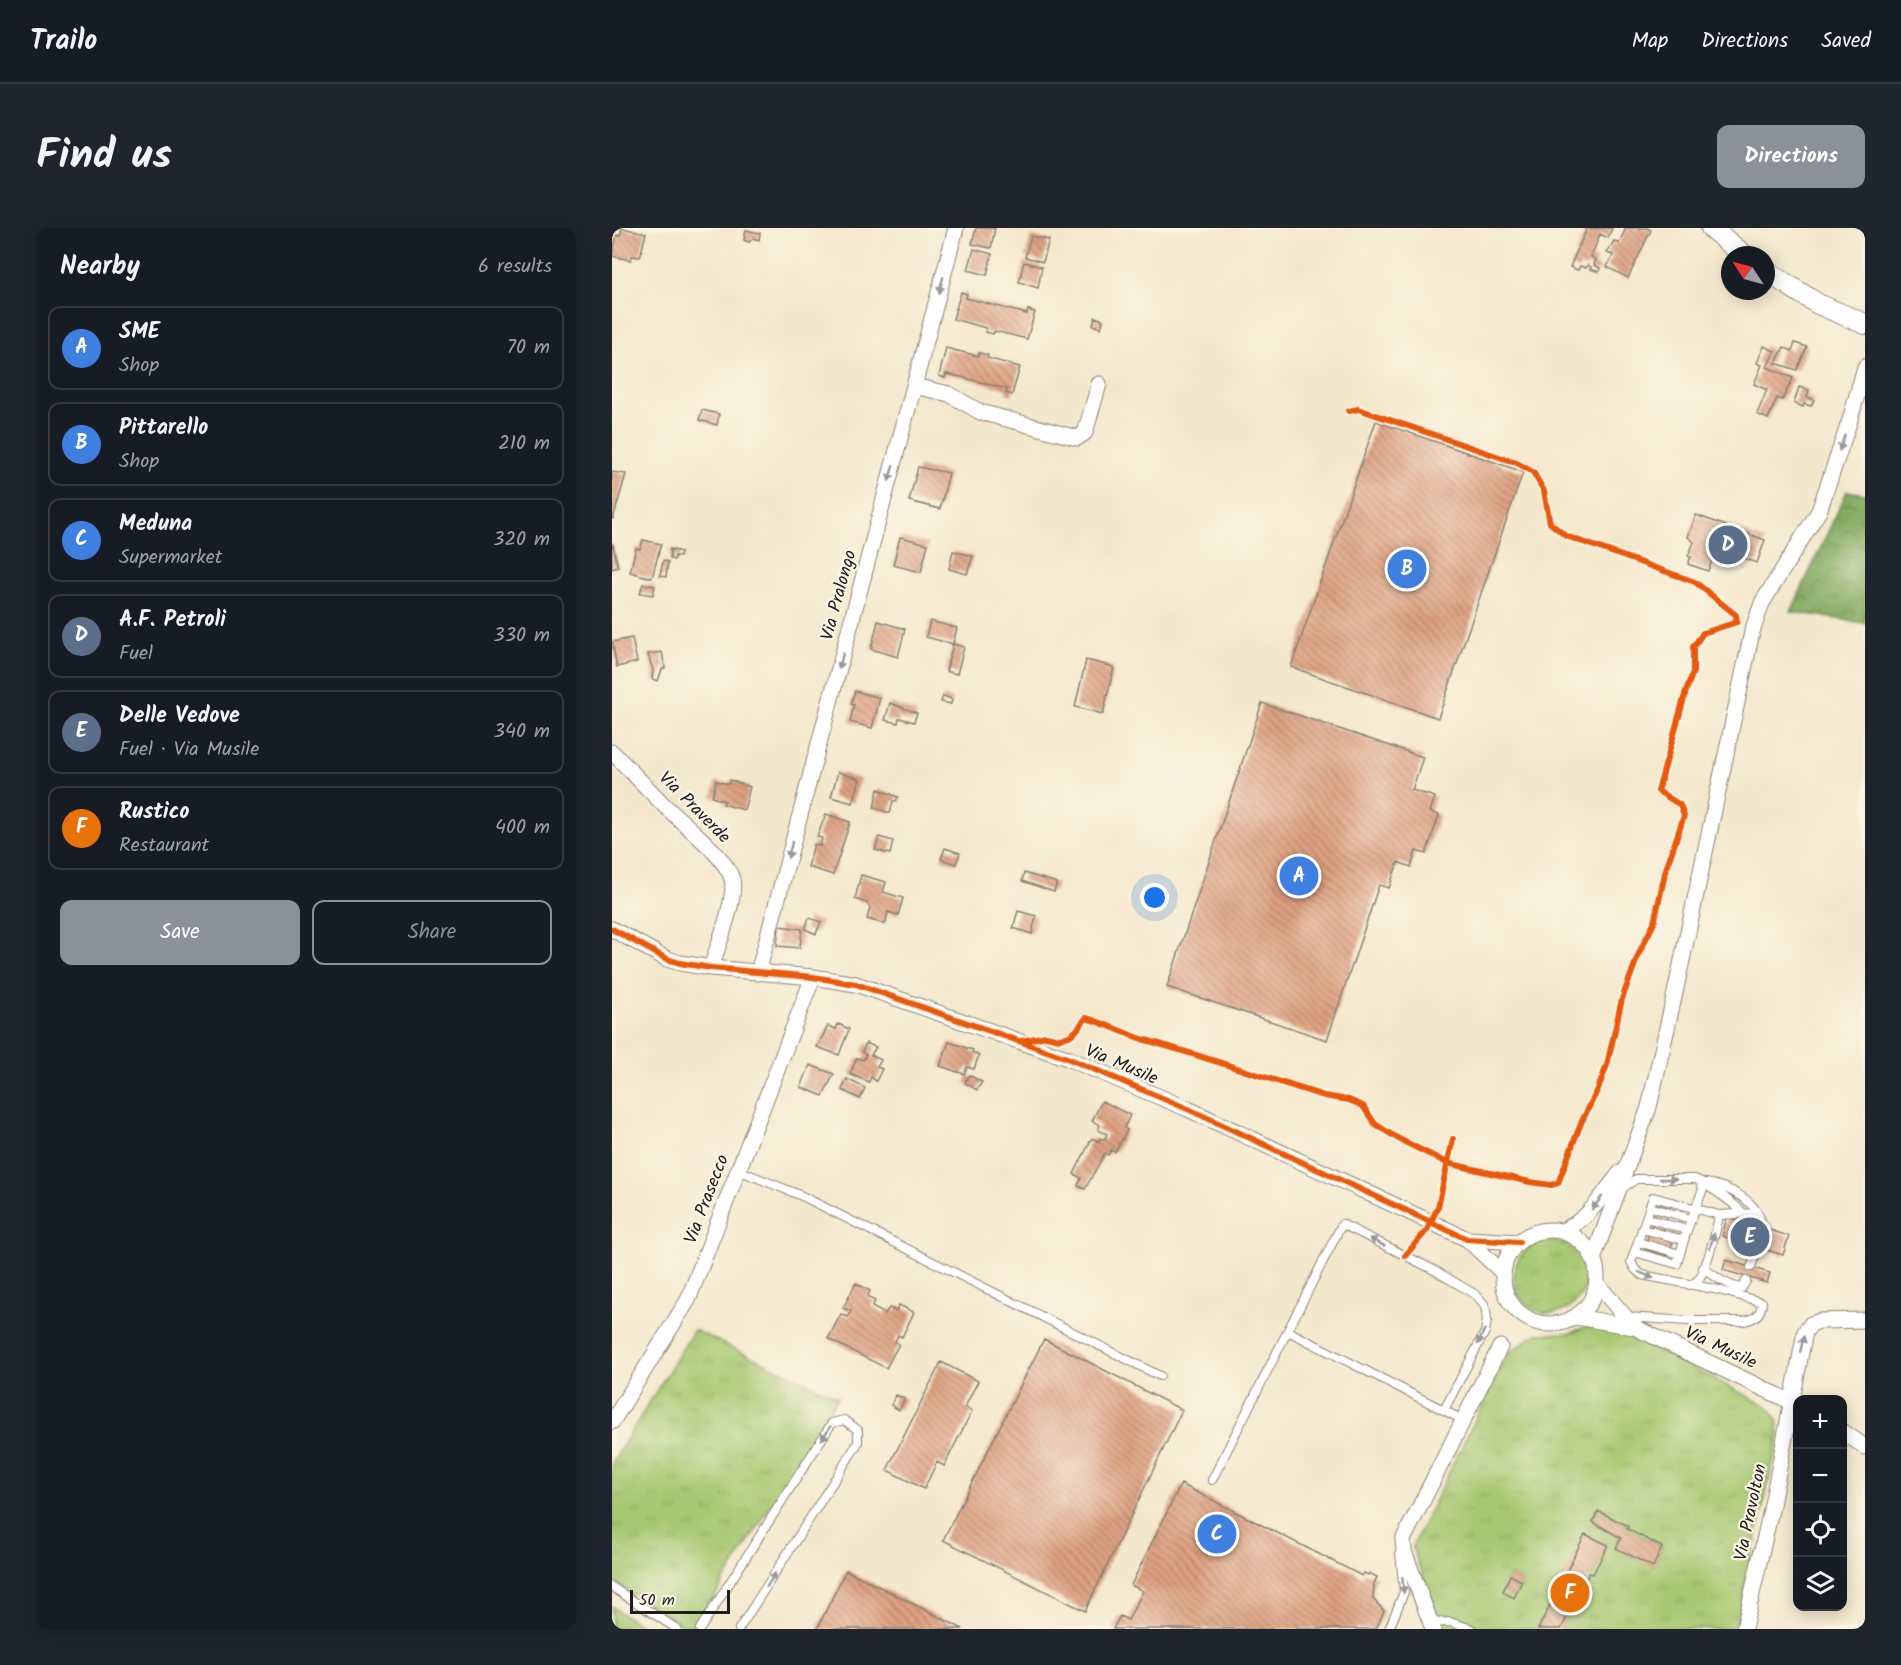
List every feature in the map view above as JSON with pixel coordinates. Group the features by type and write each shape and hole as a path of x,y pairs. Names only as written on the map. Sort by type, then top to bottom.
{"street":[{"name":"Via Pralongo","path":"758,973 956,228"},
{"path":"1711,228 1733,246"},
{"path":"1775,277 1818,303 1865,324"},
{"path":"1593,1258 1644,1122 1653,1089 1752,632 1762,603 1819,511 1865,367"},
{"path":"914,386 949,394 980,412 1077,438 1087,428 1099,384"},
{"name":"Via Praverde","path":"612,752 726,866 732,880 732,900 711,968"},
{"name":"Via Musile","path":"612,929 667,959 711,968 813,977 856,984 1067,1058 1188,1109 1467,1239"},
{"name":"Via Prasecco","path":"612,1422 688,1300 813,977"},
{"path":"1562,1232 1581,1221 1589,1213 1626,1166"},
{"path":"1542,1231 1562,1232 1581,1241 1593,1258 1597,1271 1597,1284 1590,1302 1576,1317 1555,1325 1543,1324 1519,1314 1509,1301 1503,1285 1503,1273 1506,1259 1519,1242 1527,1236 1542,1231"},
{"path":"1467,1239 1519,1242"},
{"path":"1467,1239 1503,1273"},
{"name":"Via Musile","path":"1597,1284 1630,1321 1793,1402"},
{"name":"Via Musile","path":"1576,1317 1630,1321"},
{"path":"1796,1395 1801,1344 1811,1324 1820,1321 1865,1320"},
{"path":"1432,1626 1404,1551 1403,1540 1500,1347"},
{"name":"Via Pravolton","path":"1744,1629 1793,1412"},
{"path":"1847,1434 1865,1447"}],"lane":[{"path":"738,1170 802,1196 1160,1376"},
{"path":"1617,1196 1626,1185 1636,1179 1695,1179 1744,1214 1752,1223 1758,1245"},
{"path":"1634,1252 1677,1264 1703,1189 1701,1182"},
{"path":"1701,1182 1727,1188 1742,1197 1756,1213 1762,1226 1751,1268"},
{"path":"1630,1321 1753,1320 1761,1313 1762,1300 1642,1275 1631,1262 1653,1197 1719,1215 1756,1213"},
{"path":"1650,1207 1691,1219"},
{"path":"1689,1285 1698,1280 1719,1215"},
{"path":"1646,1218 1687,1230"},
{"path":"1212,1480 1342,1224 1466,1289 1484,1304 1487,1322 1485,1332 1444,1410"},
{"path":"1642,1229 1684,1240"},
{"path":"1638,1242 1680,1254"},
{"path":"1703,1268 1728,1284 1739,1288 1742,1288 1747,1279 1743,1296"},
{"path":"1288,1331 1463,1419"},
{"path":"700,1629 832,1422 844,1420 858,1430 858,1443 739,1629"},
{"path":"1389,1629 1404,1592 1399,1563 1403,1540"},
{"path":"612,1587 676,1629"},
{"path":"1432,1626 1450,1622 1472,1629"}],"green space":[{"path":"1847,491 1865,494 1865,623 1791,612"},
{"path":"1550,1241 1564,1244 1576,1251 1583,1263 1586,1277 1583,1291 1576,1303 1564,1310 1550,1313 1536,1310 1524,1303 1517,1291 1514,1277 1517,1263 1524,1251 1536,1244"},
{"path":"1585,1327 1604,1327 1627,1335 1767,1406 1777,1418 1779,1436 1735,1629 1561,1629 1589,1573 1593,1574 1607,1545 1586,1534 1538,1629 1443,1629 1412,1547 1508,1353 1536,1334 1570,1333","holes":["1598,1511 1662,1547 1653,1566 1616,1548 1621,1538 1593,1522","1510,1575 1522,1581 1514,1598 1503,1592"]},
{"path":"694,1330 838,1397 696,1626 684,1626 612,1581 612,1463"},
{"path":"612,1607 646,1629 612,1629"}],"building":[{"path":"622,228 646,233 640,257 632,256 631,260 612,256 617,235 620,236"},
{"path":"976,228 995,228 991,248 972,244"},
{"path":"1587,228 1612,228 1608,238 1600,234 1591,257 1596,260 1594,265 1600,268 1599,272 1590,269 1588,265 1586,268 1580,266 1578,270 1570,267"},
{"path":"1626,228 1651,230 1628,278 1607,267 1613,255 1607,253 1614,241 1619,243"},
{"path":"746,230 760,233 759,240 753,238 749,242 744,240"},
{"path":"1031,236 1049,240 1043,262 1025,257"},
{"path":"974,249 992,254 987,275 968,270"},
{"path":"1024,262 1042,267 1038,288 1019,282"},
{"path":"961,292 967,294 966,298 1027,314 1028,310 1035,312 1027,339 995,331 993,334 985,332 986,328 953,319"},
{"path":"1095,317 1103,320 1101,328 1093,325"},
{"path":"1795,343 1807,347 1797,370 1776,363 1784,347 1792,351"},
{"path":"1764,346 1775,351 1767,367 1793,378 1782,400 1777,398 1768,419 1757,414 1767,390 1754,384 1762,365 1757,363"},
{"path":"946,348 978,356 979,353 988,355 987,358 1020,367 1012,395 1006,393 1007,389 961,377 946,374 945,378 939,376"},
{"path":"1799,387 1809,390 1807,397 1814,400 1811,406 1804,404 1803,407 1794,403"},
{"path":"702,410 719,414 717,425 699,420"},
{"path":"1376,421 1523,472 1438,718 1291,667"},
{"path":"918,467 949,473 940,509 909,501"},
{"path":"612,472 626,474 613,519 612,519"},
{"path":"1696,515 1765,540 1757,563 1717,548 1708,571 1688,564 1691,557 1688,556 1694,542 1688,537"},
{"path":"900,537 928,544 921,572 893,565"},
{"path":"643,540 661,544 652,578 630,572 636,548 640,549"},
{"path":"612,545 618,567 612,569"},
{"path":"670,549 681,552 680,557 675,556 674,560 670,559"},
{"path":"953,551 973,556 967,574 949,569"},
{"path":"663,561 668,562 666,577 660,576"},
{"path":"643,584 655,586 653,595 640,593"},
{"path":"878,621 905,629 898,657 871,649"},
{"path":"930,621 957,628 953,644 926,637"},
{"path":"632,638 637,662 617,667 612,642"},
{"path":"953,644 964,647 957,674 946,671"},
{"path":"662,652 665,668 662,669 658,681 652,679 653,671 648,654"},
{"path":"1086,660 1114,667 1103,714 1075,707"},
{"path":"855,691 880,698 872,728 850,722 854,705 851,704"},
{"path":"943,696 952,699 951,704 941,702"},
{"path":"890,703 917,713 914,722 899,718 898,723 885,720"},
{"path":"1262,703 1423,757 1412,790 1435,797 1430,812 1439,815 1426,854 1416,851 1411,867 1398,862 1389,888 1379,885 1327,1040 1167,987"},
{"path":"838,772 860,779 853,803 831,797"},
{"path":"730,780 750,787 744,810 723,804 725,801 712,797 716,781 729,784"},
{"path":"878,789 898,797 896,801 893,801 890,813 874,808"},
{"path":"826,814 850,822 833,875 808,867 814,844 820,846 822,838 817,837"},
{"path":"879,837 893,841 890,854 875,850"},
{"path":"945,848 960,853 956,864 941,859"},
{"path":"1024,873 1057,883 1054,892 1022,881"},
{"path":"861,875 886,882 883,892 903,898 898,915 888,912 885,924 867,919 870,908 867,903 855,899"},
{"path":"1018,911 1036,916 1032,934 1013,928"},
{"path":"809,918 821,922 816,934 805,929"},
{"path":"779,926 802,929 800,948 777,946"},
{"path":"838,1024 849,1029 839,1055 817,1047 828,1026 836,1029"},
{"path":"949,1042 973,1050 972,1052 979,1055 974,1069 967,1067 964,1074 940,1066"},
{"path":"866,1043 876,1047 871,1055 881,1060 877,1067 882,1069 876,1081 871,1077 869,1082 850,1074 857,1058 863,1060 866,1055 862,1052"},
{"path":"810,1065 834,1074 823,1096 801,1087"},
{"path":"969,1075 982,1082 977,1090 965,1083"},
{"path":"847,1079 865,1088 860,1099 842,1090"},
{"path":"1102,1101 1130,1115 1124,1128 1127,1130 1115,1152 1111,1150 1108,1155 1105,1153 1085,1189 1078,1186 1081,1178 1074,1174 1092,1138 1099,1142 1100,1138 1104,1140 1107,1134 1098,1130 1100,1125 1092,1121"},
{"path":"1658,1205 1670,1208 1663,1231 1675,1235 1668,1256 1644,1249"},
{"path":"1727,1217 1789,1236 1783,1255 1722,1236"},
{"path":"1726,1260 1770,1273 1767,1283 1723,1270"},
{"path":"856,1283 870,1291 867,1297 875,1301 872,1307 885,1314 889,1308 896,1311 899,1305 914,1312 902,1337 898,1335 895,1342 899,1344 886,1368 828,1339 841,1314 848,1317 851,1311 843,1308"},
{"path":"1044,1339 1182,1410 1085,1611 943,1540"},
{"path":"941,1362 978,1381 965,1407 972,1411 944,1466 937,1462 924,1489 887,1470"},
{"path":"896,1395 905,1399 899,1410 891,1405"},
{"path":"1181,1484 1362,1576 1364,1573 1368,1575 1369,1573 1377,1577 1373,1599 1384,1611 1376,1629 1113,1629 1120,1616 1128,1620 1143,1591 1131,1585"},
{"path":"1598,1511 1662,1547 1653,1567 1616,1548 1621,1538 1593,1522"},
{"path":"1585,1534 1608,1545 1593,1574 1589,1573 1561,1629 1538,1629"},
{"path":"846,1570 963,1629 817,1629"},
{"path":"1510,1575 1522,1581 1514,1598 1503,1592"}],"cycle path":[{"path":"1021,1041 1046,1036 1060,1039 1069,1036 1086,1018 1142,1039 1324,1096 1349,1100 1363,1106 1375,1124 1397,1138 1447,1163 1530,1182 1551,1185 1558,1183 1607,1065 1622,999 1639,953 1654,923 1666,869 1684,816 1680,805 1658,791 1693,672 1693,647 1703,633 1737,622 1736,615 1695,582 1566,536 1550,523 1544,491 1533,472 1517,463 1358,409 1349,411"},
{"path":"612,929 667,959 680,963 813,977 856,984 1067,1058 1188,1109 1467,1239 1519,1242"},
{"path":"1405,1256 1427,1230 1438,1207 1453,1139"}],"place":[{"name":"A.F. Petroli","path":"1728,545"},
{"name":"Pittarello","path":"1407,569"},
{"name":"SME","path":"1299,876"},
{"name":"Delle Vedove","path":"1750,1237"},
{"name":"Meduna","path":"1217,1534"},
{"name":"Rustico","path":"1570,1593"}]}
